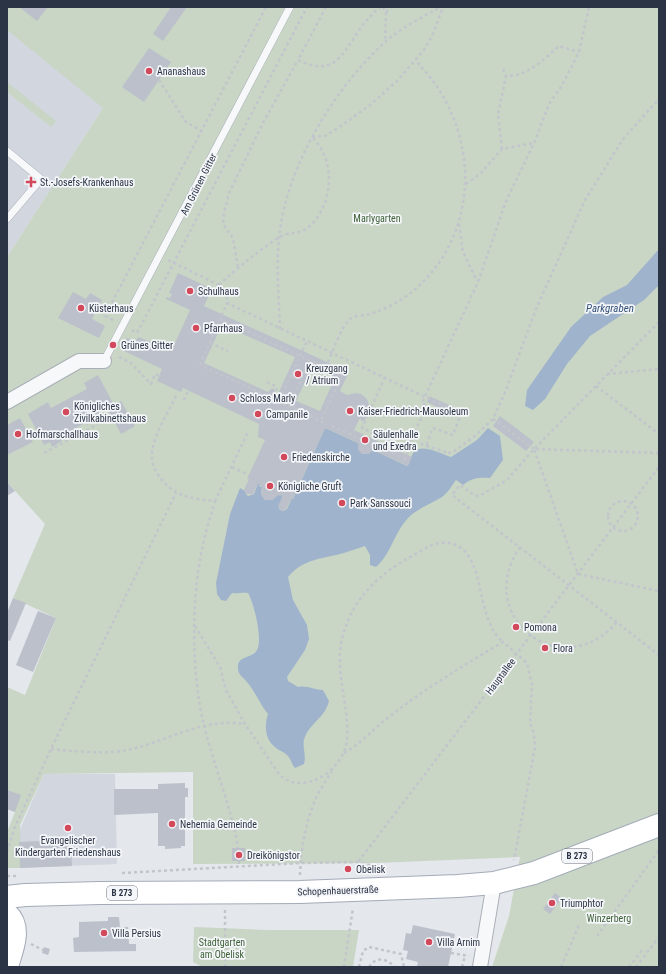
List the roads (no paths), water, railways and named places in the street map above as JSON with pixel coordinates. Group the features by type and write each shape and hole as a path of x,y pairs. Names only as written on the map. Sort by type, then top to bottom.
{"main road":[{"name":"Schopenhauerstraße","path":"7,897 100,893 300,892 354,898 494,883 534,873 659,825"},
{"path":"7,914 14,923 15,931 7,966"}],"street":[{"path":"7,402 79,361 104,361"},
{"path":"480,967 494,883"}],"lane":[{"name":"Am Grünen Gitter","path":"104,361 290,7"},
{"path":"7,151 41,179 7,219"}],"water":[{"name":"Parkgraben","path":"659,249 659,285 644,300 590,336 567,364 545,399 533,410 525,406 527,390 571,327 603,297 627,285"},
{"path":"325,428 358,443 358,449 362,454 368,454 373,450 407,466 412,455 417,450 432,450 451,457 477,440 488,428 500,436 503,460 490,478 476,478 463,485 456,480 448,491 438,500 420,509 408,518 399,530 385,556 376,567 370,565 370,555 365,546 314,560 301,566 288,577 293,600 307,625 309,639 305,650 287,677 288,681 298,687 323,690 329,701 324,712 311,727 305,737 304,764 295,768 285,753 272,745 266,733 268,714 238,670 238,664 240,661 255,653 259,645 257,622 248,593 232,593 226,601 221,600 217,594 216,583 230,514 240,488 245,491 248,496 254,494 258,483 260,484 259,486 262,487 261,494 265,500 272,500 278,495 283,495 279,509 283,511 287,509"}],"place":[{"name":"Ananashaus","path":"149,71"},
{"name":"St.-Josefs-Krankenhaus","path":"31,182"},
{"name":"Schulhaus","path":"190,291"},
{"name":"Küsterhaus","path":"81,308"},
{"name":"Pfarrhaus","path":"196,328"},
{"name":"Grünes Gitter","path":"113,345"},
{"name":"Kreuzgang / Atrium","path":"298,374"},
{"name":"Schloss Marly","path":"232,398"},
{"name":"Kaiser-Friedrich-Mausoleum","path":"350,411"},
{"name":"Königliches Zivilkabinettshaus","path":"66,412"},
{"name":"Campanile","path":"258,414"},
{"name":"Hofmarschallhaus","path":"18,434"},
{"name":"Säulenhalle und Exedra","path":"365,440"},
{"name":"Friedenskirche","path":"284,457"},
{"name":"Königliche Gruft","path":"270,486"},
{"name":"Park Sanssouci","path":"342,503"},
{"name":"Pomona","path":"516,627"},
{"name":"Flora","path":"545,648"},
{"name":"Nehemia Gemeinde","path":"172,824"},
{"name":"Evangelischer Kindergarten Friedenshaus","path":"68,828"},
{"name":"Dreikönigstor","path":"239,855"},
{"name":"Obelisk","path":"348,869"},
{"name":"Triumphtor","path":"552,903"},
{"name":"Villa Persius","path":"104,933"},
{"name":"Villa Arnim","path":"429,942"}],"park label":[{"name":"Marlygarten","path":"377,218"},
{"name":"Winzerberg","path":"609,918"},
{"name":"Stadtgarten am Obelisk","path":"222,948"}]}
